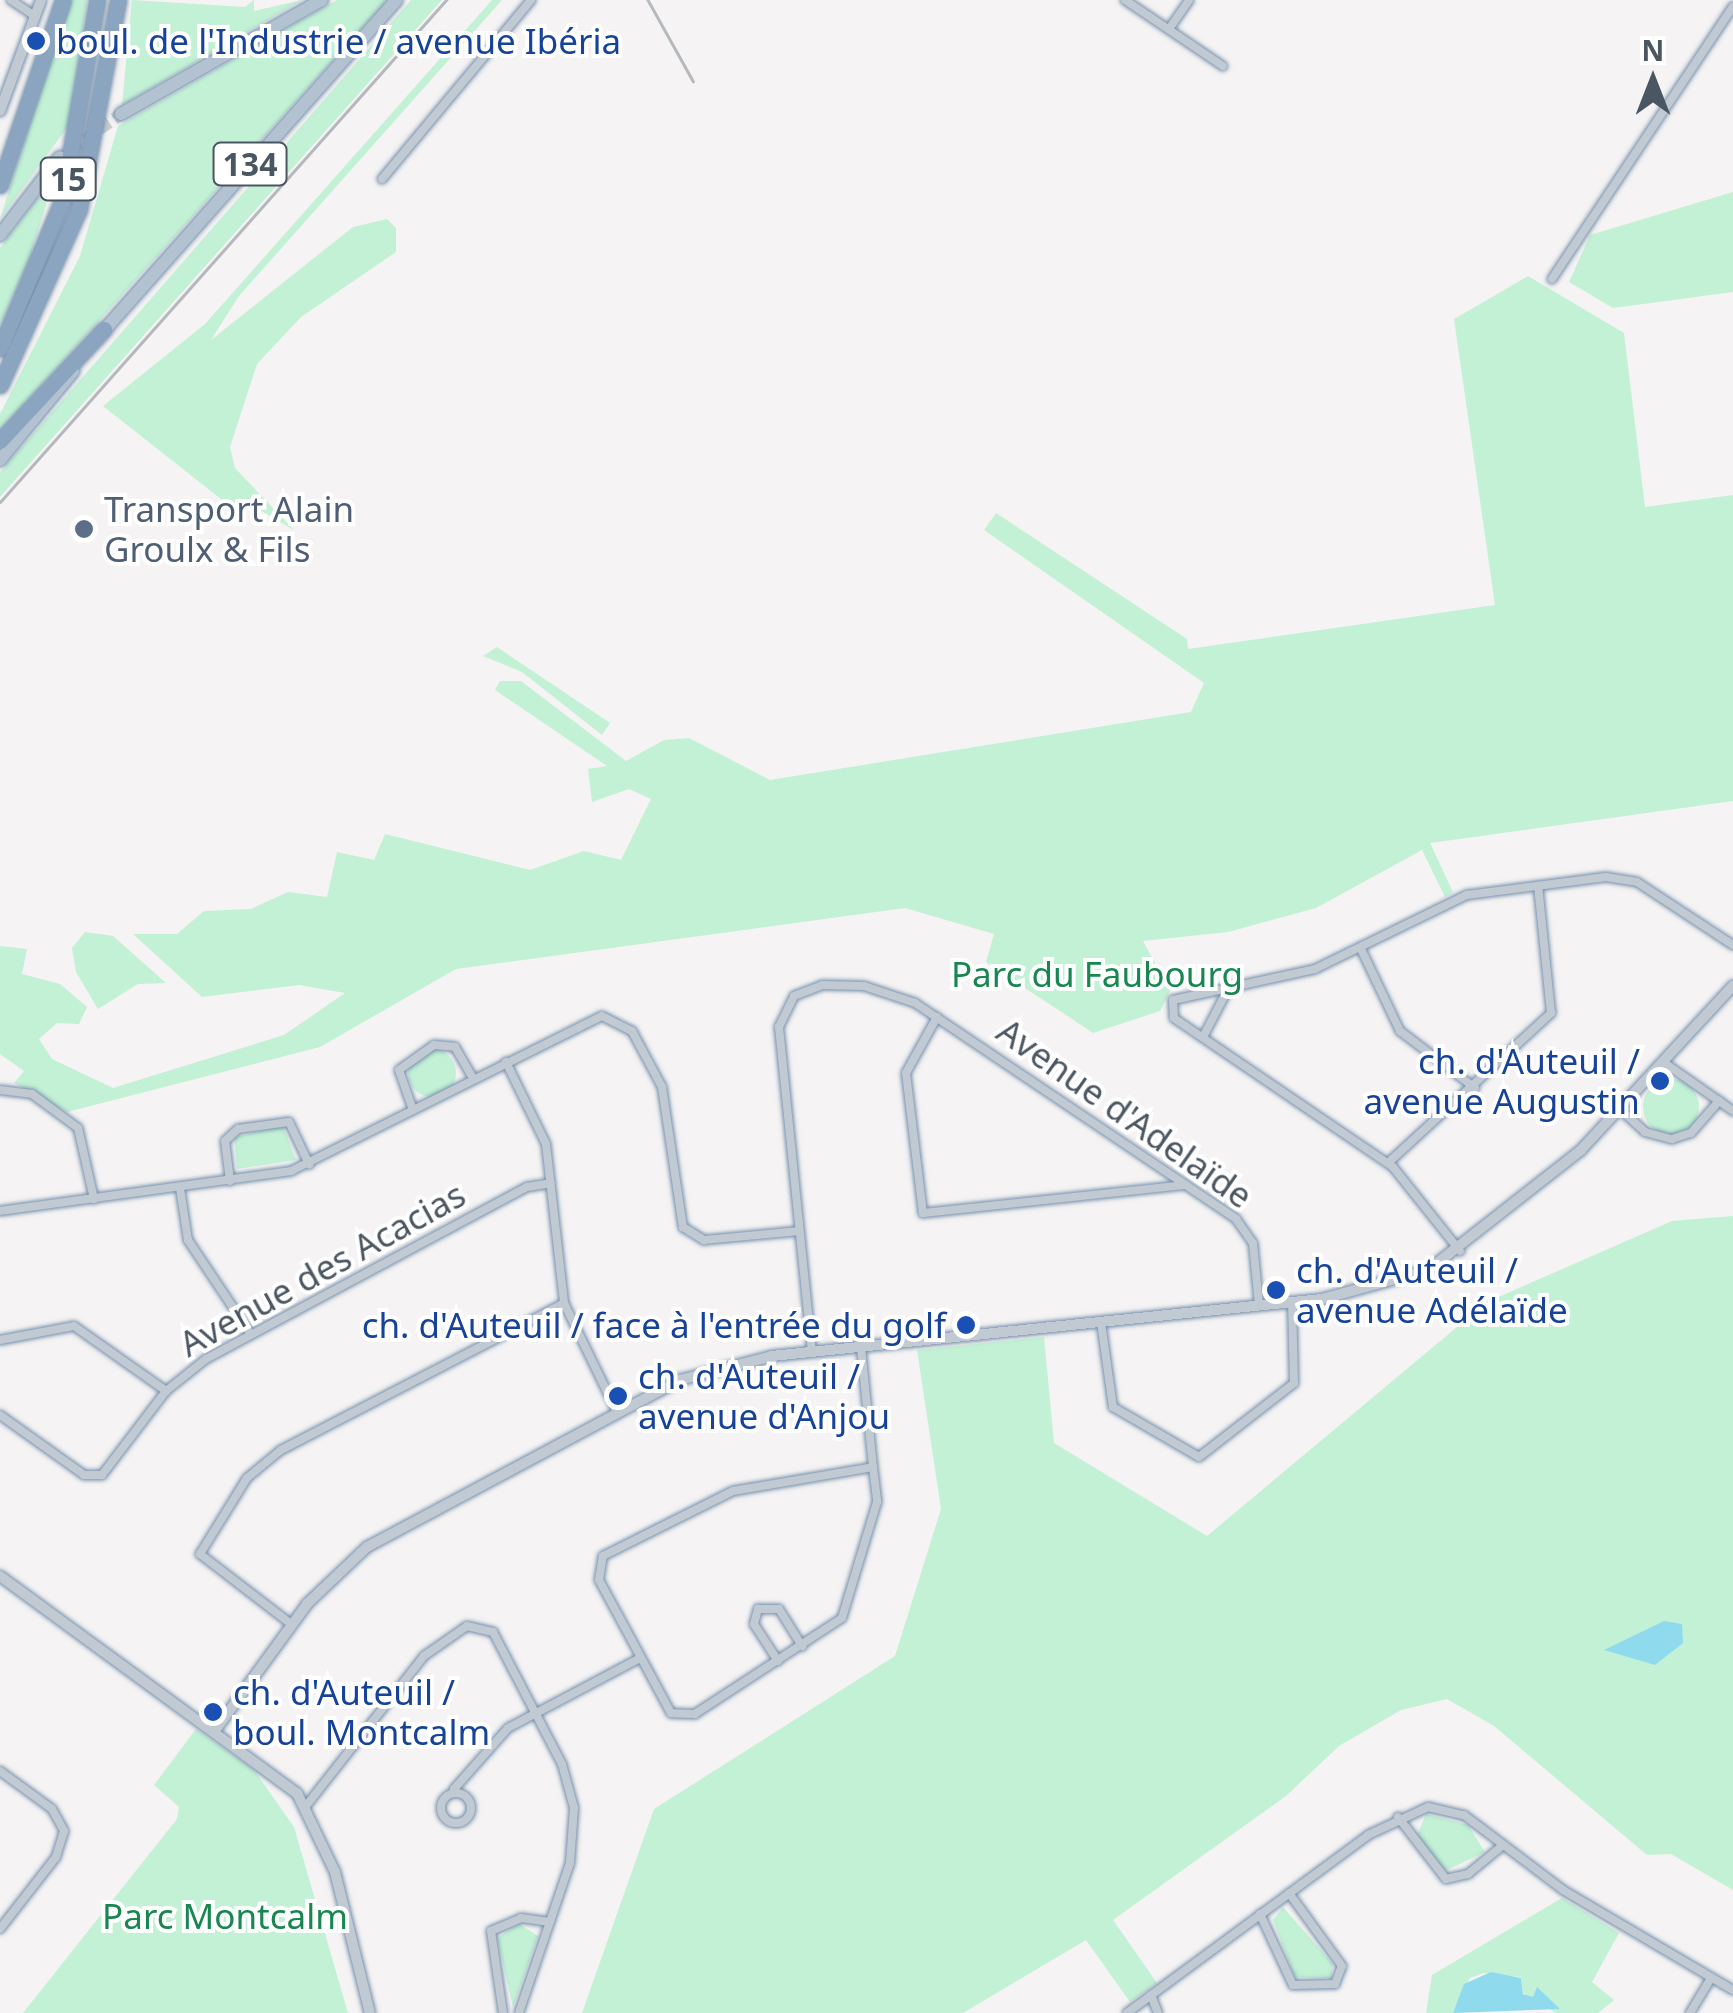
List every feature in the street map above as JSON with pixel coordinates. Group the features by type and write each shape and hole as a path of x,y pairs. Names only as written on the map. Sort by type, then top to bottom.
{"highway":[{"path":"0,185 63,0"},
{"name":"15","path":"0,348 62,201 97,0"},
{"name":"15","path":"0,385 80,210 118,0"},
{"path":"0,441 104,329"}],"main road":[{"path":"121,114 322,0"},
{"name":"134","path":"104,329 396,0"},
{"path":"0,235 60,158"},
{"path":"0,460 104,329"}],"street":[{"path":"11,0 36,17"},
{"path":"0,111 42,0"},
{"path":"382,178 531,0"},
{"path":"1125,0 1223,66"},
{"path":"1170,29 1189,0"},
{"path":"1552,279 1733,7"},
{"path":"1460,1251 1388,1164 1202,1037 1170,1004 1227,992 1362,951 1458,898 1538,886 1627,879 1733,945"},
{"path":"1388,1164 1476,1088 1551,1013 1538,886"},
{"path":"1362,951 1400,1031 1476,1088"},
{"name":"Avenue d'Adelaïde","path":"812,1352 779,1036 788,1002 812,987 864,986 937,1017 1185,1185 1248,1231 1259,1306"},
{"path":"216,1728 291,1624 388,1532 616,1410 705,1371 861,1346 1292,1302 1398,1282 1460,1251 1622,1111 1733,986"},
{"path":"1202,1037 1227,992"},
{"path":"937,1017 906,1073 923,1212 1185,1185"},
{"path":"0,1211 230,1181 309,1164 590,1018 621,1022 662,1087 682,1227 704,1240 799,1231"},
{"path":"413,1110 398,1070 434,1045 455,1047 473,1078"},
{"path":"506,1062 542,1130 564,1303 616,1410"},
{"path":"1666,1064 1733,1111"},
{"path":"0,1090 32,1094 78,1128 94,1200"},
{"path":"1622,1111 1650,1135 1680,1138 1718,1101"},
{"path":"230,1181 226,1140 238,1128 288,1122 309,1164"},
{"name":"Avenue des Acacias","path":"0,1415 96,1477 166,1390 250,1333 527,1187 551,1183"},
{"path":"180,1188 188,1240 250,1333"},
{"path":"1101,1322 1113,1406 1199,1457 1294,1384 1292,1302"},
{"path":"291,1624 200,1554 248,1478 282,1450 564,1303"},
{"path":"0,1340 74,1326 166,1390"},
{"path":"861,1346 874,1467 877,1502 848,1607 802,1646 684,1717 668,1709 599,1580 608,1551 733,1491 874,1467"},
{"path":"0,1576 216,1728 306,1806 339,1887 370,2013"},
{"path":"778,1661 755,1626 758,1608 779,1609 802,1646"},
{"path":"306,1806 404,1676 466,1626 493,1632 536,1712 574,1808 572,1851 519,2013"},
{"path":"454,1789 470,1805 458,1823 442,1810 454,1789 492,1740 536,1712 640,1658"},
{"path":"0,1771 56,1813 64,1831 56,1857 0,1929"},
{"path":"1127,2013 1398,1817 1453,1810 1503,1846 1733,1990"},
{"path":"1398,1817 1446,1879 1468,1874 1503,1846"},
{"path":"1260,1914 1292,1986 1339,1980 1342,1966 1289,1893"},
{"path":"503,2013 491,1931 520,1918 550,1922"},
{"path":"1690,2013 1710,1978"},
{"path":"1151,1995 1158,2013"}],"green space":[{"path":"69,0 87,0 69,125 0,219"},
{"path":"132,0 245,7 254,0 254,11 302,0 122,105"},
{"path":"337,0 387,0 0,431 0,414 80,256 118,126"},
{"path":"411,0 442,0 0,497 0,472"},
{"path":"492,0 502,0 239,296 211,340 353,227 387,219 396,228 396,252 301,317 257,364 230,447 235,468 294,530 248,503 240,514 103,406 205,324"},
{"path":"55,176 28,263 0,325 0,248"},
{"path":"1733,192 1733,292 1613,308 1569,282 1590,235"},
{"name":"Parc du Faubourg","path":"1528,276 1624,333 1645,507 1733,495 1733,801 1430,843 1453,892 1445,897 1422,850 1316,908 1228,932 1143,941 1170,991 1160,1011 1093,1033 986,962 994,934 905,908 456,969 320,1047 67,1112 14,1083 24,1071 0,1054 0,946 27,949 22,974 60,984 87,1007 79,1024 57,1023 39,1039 52,1059 113,1088 284,1035 345,993 299,985 202,997 133,934 177,934 204,911 251,909 288,892 327,897 337,852 374,860 385,834 530,870 584,851 621,860 651,799 629,789 592,802 588,769 607,766 495,690 500,681 521,681 626,761 664,740 689,738 770,780 1191,712 1204,683 984,530 996,513 1187,639 1188,649 1495,605 1454,319"},
{"path":"497,647 610,723 602,735 522,672 483,656"},
{"path":"85,932 113,936 166,983 138,984 98,1009 76,972 72,948"},
{"path":"432,1049 449,1056 456,1073 449,1090 432,1097 415,1090 408,1073 415,1056"},
{"path":"1671,1079 1691,1087 1699,1107 1691,1127 1671,1135 1651,1127 1643,1107 1651,1087"},
{"path":"283,1126 296,1160 237,1169 234,1137"},
{"path":"1733,1216 1733,1890 1671,1854 1647,1855 1494,1726 1447,1699 1401,1710 1339,1746 1286,1796 1113,1920 1157,1983 1130,2002 1086,1940 963,2013 582,2013 654,1809 895,1656 941,1509 917,1350 1044,1337 1054,1443 1207,1536 1487,1302 1672,1221"},
{"name":"Parc Montcalm","path":"196,1729 254,1770 294,1827 348,2013 23,2013 177,1819 179,1807 154,1785"},
{"path":"1426,1814 1468,1825 1485,1852 1445,1871 1417,1835"},
{"path":"1562,1898 1619,1933 1592,1982 1614,2000 1598,2013 1556,2013 1523,1993 1521,1977 1484,1973 1470,1978 1453,2013 1426,2013 1432,1975"},
{"path":"1283,1907 1333,1964 1331,1978 1295,1977 1273,1920"},
{"path":"519,1924 538,1936 513,2007 497,1938"}],"water":[{"path":"1664,1621 1682,1624 1683,1643 1655,1665 1604,1650"},
{"path":"1491,1972 1521,1978 1523,1994 1533,1997 1537,1987 1560,2009 1453,2013 1464,1984"}],"tunnel":[{"path":"70,150 121,114"}],"railway":[{"path":"0,502 446,0"},
{"path":"648,0 693,81"}],"place":[{"name":"boul. de l'Industrie / avenue Ibéria","path":"36,41"},
{"name":"Transport Alain Groulx & Fils","path":"84,529"},
{"name":"ch. d'Auteuil / avenue Augustin","path":"1660,1081"},
{"name":"ch. d'Auteuil / avenue Adélaïde","path":"1276,1290"},
{"name":"ch. d'Auteuil / face à l'entrée du golf","path":"966,1325"},
{"name":"ch. d'Auteuil / avenue d'Anjou","path":"618,1396"},
{"name":"ch. d'Auteuil / boul. Montcalm","path":"213,1712"}]}
